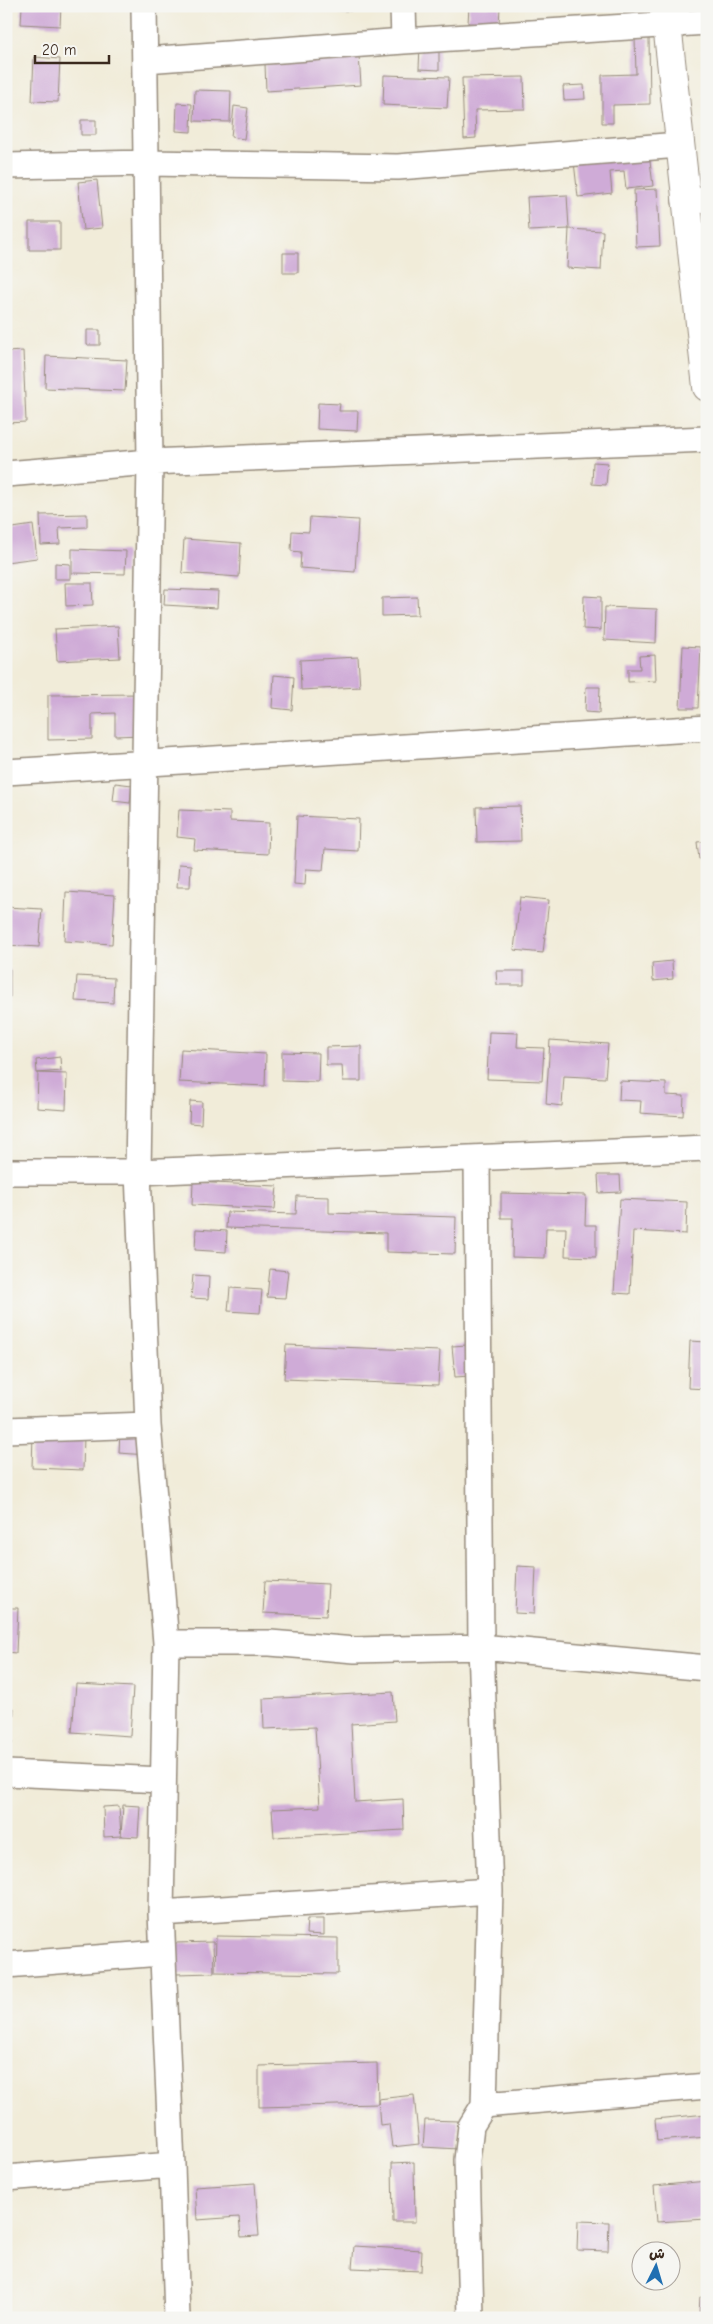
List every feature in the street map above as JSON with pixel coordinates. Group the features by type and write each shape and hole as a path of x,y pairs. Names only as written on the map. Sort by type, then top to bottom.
{"main road":[{"path":"666,15 679,145 696,200 707,387"}],"street":[{"path":"144,6 150,462 138,1172 148,1425 166,1643 161,1953 172,2165 176,2318"},
{"path":"403,6 404,40"},
{"path":"145,60 404,40 666,15 707,22"},
{"path":"6,166 147,162 398,167 679,145"},
{"path":"6,474 150,462 707,439"},
{"path":"6,772 707,728"},
{"path":"6,1172 138,1172 707,1148"},
{"path":"471,2318 468,2160 471,2126 484,2105 490,1891 481,1647 477,1159"},
{"path":"6,1430 148,1425"},
{"path":"166,1643 270,1643 355,1650 481,1647 707,1668"},
{"path":"6,1773 164,1780"},
{"path":"161,1913 490,1891"},
{"path":"6,1964 161,1953"},
{"path":"484,2105 707,2086"},
{"path":"6,2178 172,2165"}],"building":[{"path":"22,6 61,6 60,26 21,24"},
{"path":"319,6 352,6 351,11 319,10"},
{"path":"469,6 500,7 499,25 468,23"},
{"path":"635,38 649,38 650,104 613,105 613,123 602,123 602,75 636,74"},
{"path":"420,45 439,46 439,70 419,69"},
{"path":"359,55 361,85 266,91 265,64 322,60 322,57"},
{"path":"34,57 60,59 58,102 32,101"},
{"path":"384,75 449,77 447,108 383,105"},
{"path":"524,77 525,109 475,110 476,138 464,139 462,78"},
{"path":"584,85 585,99 564,100 563,86"},
{"path":"195,90 231,91 230,122 194,121"},
{"path":"177,103 192,104 191,132 176,131"},
{"path":"234,106 248,108 244,139 231,137"},
{"path":"81,120 96,120 96,135 81,135"},
{"path":"649,152 653,186 626,189 624,171 610,172 612,193 578,197 574,162"},
{"path":"97,180 102,228 83,230 78,182"},
{"path":"657,189 660,246 636,247 634,190"},
{"path":"567,195 569,229 529,231 527,197"},
{"path":"29,222 60,222 60,250 29,250"},
{"path":"569,229 603,231 601,270 567,268"},
{"path":"283,253 298,253 298,273 283,273"},
{"path":"87,330 100,330 100,345 87,345"},
{"path":"23,351 26,422 6,423 6,352"},
{"path":"46,356 127,360 125,391 45,388"},
{"path":"318,403 340,404 339,411 358,411 357,431 317,429"},
{"path":"593,462 608,463 606,485 592,484"},
{"path":"87,514 87,527 59,528 60,544 41,545 40,515"},
{"path":"310,517 358,520 355,572 300,568 301,552 291,551 292,531 309,532"},
{"path":"33,525 37,558 6,562 6,529"},
{"path":"184,539 241,543 239,577 182,573"},
{"path":"72,549 126,551 125,574 72,573"},
{"path":"55,563 70,564 70,579 55,579"},
{"path":"65,583 92,583 93,605 66,606"},
{"path":"165,589 218,591 217,608 164,605"},
{"path":"584,596 601,597 601,630 583,629"},
{"path":"417,597 418,615 382,616 382,598"},
{"path":"605,607 657,609 656,643 604,640"},
{"path":"118,626 120,658 57,661 55,629"},
{"path":"683,646 701,647 698,708 680,708"},
{"path":"655,655 656,681 628,682 628,669 640,669 639,656"},
{"path":"358,657 360,687 301,690 300,660"},
{"path":"274,675 294,677 292,710 272,708"},
{"path":"586,687 600,687 599,713 585,712"},
{"path":"141,694 142,735 115,736 115,713 92,714 92,739 48,740 48,695"},
{"path":"115,783 132,785 130,803 113,801"},
{"path":"520,806 521,841 477,842 476,807"},
{"path":"179,810 230,812 230,821 269,823 268,854 194,850 195,839 177,837"},
{"path":"297,816 359,819 358,851 325,849 323,870 306,869 305,885 294,884"},
{"path":"707,841 707,858 699,859 697,842"},
{"path":"179,864 191,865 190,887 177,887"},
{"path":"66,892 115,895 112,944 64,941"},
{"path":"520,897 549,900 543,953 514,950"},
{"path":"6,907 42,909 39,947 6,945"},
{"path":"672,961 673,979 653,981 652,963"},
{"path":"6,969 10,969 10,997 6,997"},
{"path":"496,971 524,971 524,985 497,985"},
{"path":"77,976 114,978 113,1003 75,1001"},
{"path":"489,1032 518,1033 517,1047 544,1048 542,1081 487,1079"},
{"path":"550,1040 608,1044 605,1078 564,1076 562,1106 546,1104"},
{"path":"361,1046 361,1081 343,1081 342,1065 326,1065 326,1047"},
{"path":"181,1049 266,1054 265,1086 179,1082"},
{"path":"282,1052 319,1053 318,1082 282,1081"},
{"path":"60,1057 61,1071 37,1073 36,1060"},
{"path":"38,1073 67,1074 66,1110 37,1108"},
{"path":"620,1081 666,1083 666,1095 684,1096 683,1116 640,1113 641,1101 619,1100"},
{"path":"190,1101 202,1102 201,1124 189,1123"},
{"path":"598,1175 620,1175 621,1192 599,1193"},
{"path":"193,1182 277,1186 275,1209 192,1205"},
{"path":"501,1193 586,1195 585,1225 596,1225 596,1257 565,1256 566,1228 546,1228 545,1258 512,1257 513,1218 501,1218"},
{"path":"297,1196 329,1197 329,1213 456,1217 455,1254 386,1252 386,1233 226,1228 227,1212 296,1214"},
{"path":"620,1199 687,1202 686,1234 633,1231 630,1294 614,1293"},
{"path":"196,1229 227,1231 226,1252 195,1250"},
{"path":"270,1269 288,1271 285,1298 267,1297"},
{"path":"193,1275 209,1276 208,1299 191,1298"},
{"path":"230,1288 262,1290 260,1313 228,1311"},
{"path":"690,1341 707,1342 707,1389 688,1388"},
{"path":"286,1345 440,1351 438,1385 284,1379"},
{"path":"467,1345 470,1376 455,1377 452,1346"},
{"path":"120,1430 148,1432 147,1455 119,1453"},
{"path":"33,1434 84,1436 83,1470 32,1468"},
{"path":"517,1566 536,1567 534,1614 515,1613"},
{"path":"265,1581 328,1584 326,1616 263,1613"},
{"path":"6,1608 18,1608 16,1653 6,1652"},
{"path":"76,1684 133,1687 130,1736 72,1732"},
{"path":"393,1692 395,1721 351,1724 355,1802 403,1799 404,1830 274,1837 272,1809 320,1807 315,1727 264,1729 263,1699"},
{"path":"6,1708 14,1708 12,1744 6,1744"},
{"path":"123,1805 140,1806 138,1837 121,1836"},
{"path":"119,1806 121,1836 104,1837 103,1807"},
{"path":"307,1919 324,1919 324,1935 306,1934"},
{"path":"216,1936 338,1938 338,1974 215,1972"},
{"path":"213,1942 214,1973 176,1974 175,1943"},
{"path":"377,2063 378,2104 259,2107 259,2066"},
{"path":"414,2095 419,2144 392,2147 389,2124 380,2125 378,2099"},
{"path":"707,2114 707,2137 657,2141 655,2119"},
{"path":"425,2120 458,2121 458,2149 423,2147"},
{"path":"414,2162 415,2222 393,2222 392,2163"},
{"path":"707,2181 707,2219 657,2222 654,2186"},
{"path":"255,2183 259,2236 241,2237 239,2217 197,2220 195,2187"},
{"path":"578,2221 609,2222 608,2251 577,2250"},
{"path":"354,2246 422,2250 421,2271 352,2268"},
{"path":"700,2297 707,2298 707,2318 699,2318"}]}
